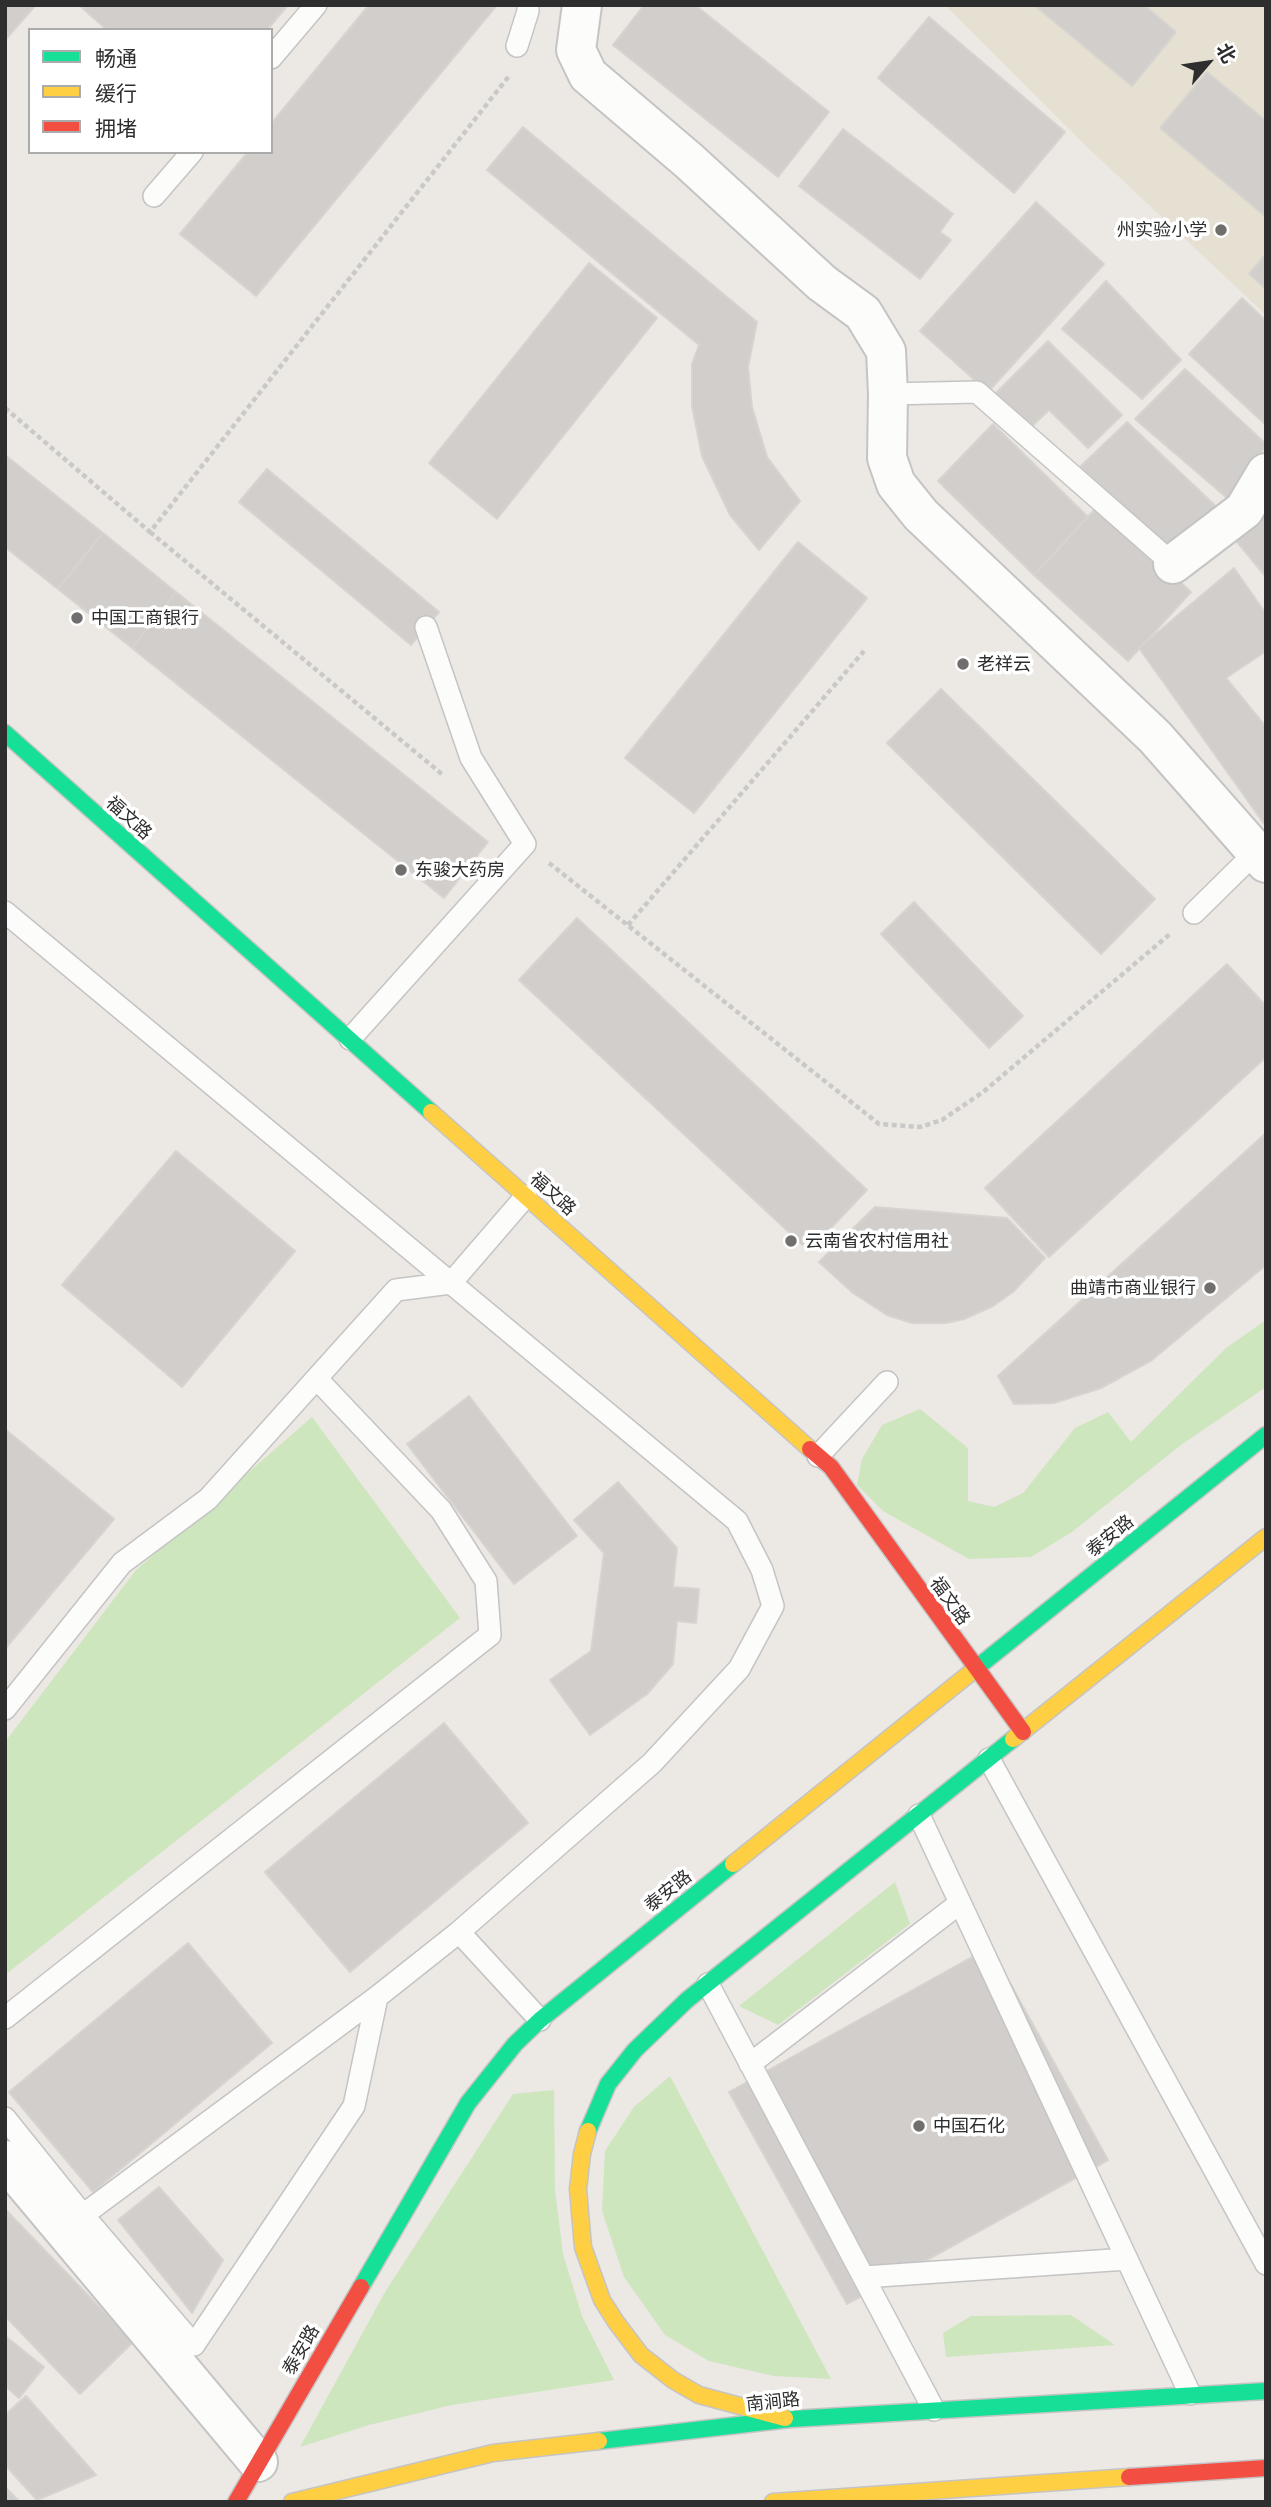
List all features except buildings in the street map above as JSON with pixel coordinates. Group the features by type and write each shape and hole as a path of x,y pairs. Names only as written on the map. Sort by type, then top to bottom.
{"main road":[{"name":"福文路","path":"5,733 831,1467 1023,1732"},
{"name":"泰安路","path":"236,2502 468,2103 515,2044 540,2020 1266,1435"},
{"path":"791,2419 744,2410 699,2395 654,2367 629,2342 602,2300 586,2258 580,2231 578,2189 588,2130 608,2084 622,2064 653,2031 708,1984 1266,1537"},
{"name":"南涧路","path":"292,2502 493,2453 791,2419 1266,2390"},
{"path":"773,2502 867,2498 1266,2468"}],"street":[{"path":"582,5 576,50 588,75 688,160 822,284 863,313 886,351 887,458 896,484 921,515 1155,737 1261,858"},
{"path":"1173,564 1244,510 1266,473"},
{"path":"5,2160 258,2462"}],"lane":[{"path":"273,56 316,5"},
{"path":"517,46 528,5"},
{"path":"154,196 190,154"},
{"path":"888,394 976,392 1173,564"},
{"path":"350,1039 525,844 471,758 426,627"},
{"path":"1194,913 1261,858"},
{"path":"5,912 737,1521 762,1570 773,1606 739,1670 652,1762 459,1932 377,1997 83,2215"},
{"path":"5,1709 122,1563 208,1499 396,1290 451,1283 526,1196"},
{"path":"5,2018 490,1635 486,1581 441,1510 317,1379"},
{"path":"818,1456 887,1382"},
{"path":"989,1759 1266,2264"},
{"path":"919,1815 1190,2394"},
{"path":"750,2064 960,1903"},
{"path":"459,1932 540,2020"},
{"path":"708,1984 934,2410"},
{"path":"5,2118 194,2346 354,2106 377,1997"},
{"path":"864,2277 1127,2259"}],"path":[{"path":"150,532 515,69 517,46"},
{"path":"5,408 450,782"},
{"path":"628,925 864,651"},
{"path":"525,844 879,1124 920,1127 942,1120 983,1092 1194,913"}],"shaded area":[{"name":"州实验小学","path":"945,5 1266,5 1266,315 1085,145"}],"green space":[{"path":"1266,1320 1266,1387 1181,1445 1072,1532 1031,1557 969,1559 883,1511 857,1485 862,1459 882,1425 920,1409 968,1448 968,1501 994,1507 1023,1493 1075,1428 1108,1412 1131,1442 1226,1348"},
{"path":"312,1417 460,1618 5,1975 5,1742 136,1570"},
{"path":"895,1882 910,1924 778,2025 739,2006"},
{"path":"670,2076 831,2379 774,2376 709,2361 665,2335 624,2277 602,2211 605,2151 634,2107"},
{"path":"554,2090 555,2190 563,2254 582,2316 614,2380 452,2405 369,2425 300,2447 385,2292 513,2094"},
{"path":"1071,2315 1115,2345 946,2357 943,2333 971,2316"}],"traffic: fast":[{"path":"5,733 431,1112"},
{"path":"969,1674 1266,1435"},
{"path":"588,2131 608,2084 635,2050 687,2000 1013,1739"},
{"path":"361,2287 468,2103 515,2044 540,2020 733,1864"},
{"path":"599,2441 791,2419 1266,2391"}],"traffic: slow":[{"path":"431,1112 810,1449"},
{"path":"1013,1739 1266,1537"},
{"path":"733,1864 969,1674"},
{"path":"588,2131 578,2189 583,2247 602,2300 616,2322 641,2355 673,2380 699,2395 785,2418"},
{"path":"292,2502 493,2453 599,2441"},
{"path":"773,2502 1129,2477"}],"traffic: jam":[{"path":"810,1449 831,1467 1023,1732"},
{"path":"236,2502 361,2287"},
{"path":"1129,2477 1266,2468"}],"place":[{"name":"州实验小学","path":"1221,230"},
{"name":"中国工商银行","path":"77,618"},
{"name":"老祥云","path":"963,664"},
{"name":"东骏大药房","path":"401,870"},
{"name":"云南省农村信用社","path":"791,1241"},
{"name":"曲靖市商业银行","path":"1210,1288"},
{"name":"中国石化","path":"919,2126"}]}
